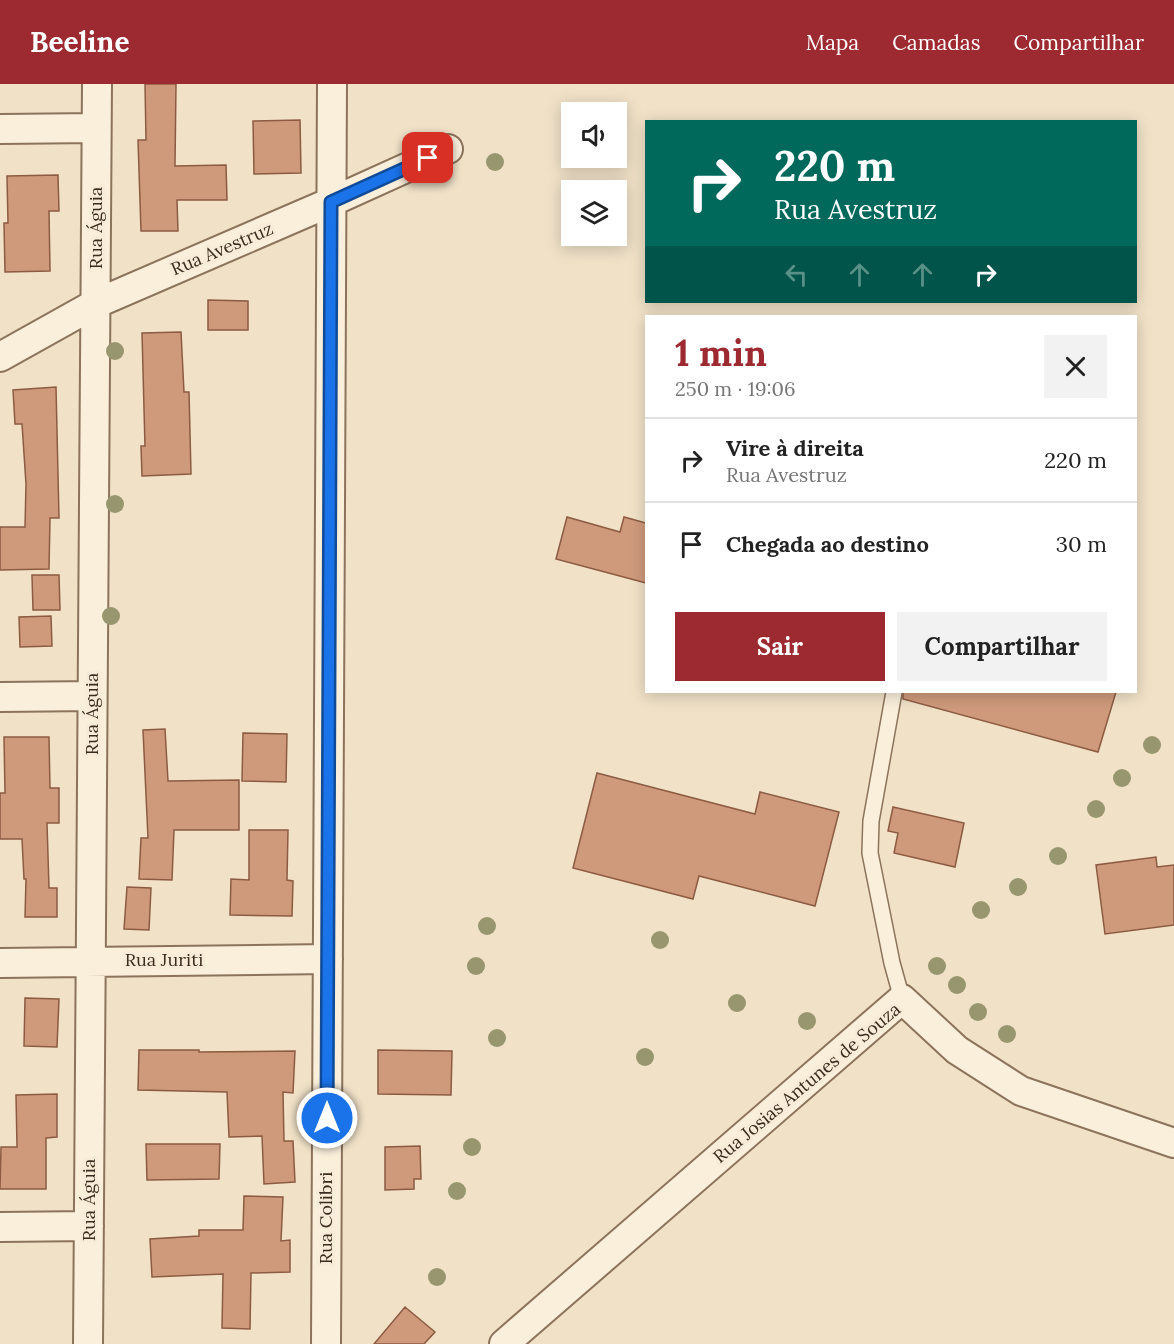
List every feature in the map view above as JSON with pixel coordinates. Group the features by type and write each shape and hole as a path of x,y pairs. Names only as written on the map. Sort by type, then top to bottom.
{"street":[{"name":"Rua Águia","path":"88,1344 97,84"},
{"name":"Rua Colibri","path":"326,1344 332,84"},
{"path":"0,129 96,128"},
{"name":"Rua Avestruz","path":"0,357 95,304 447,149"},
{"path":"0,697 93,696"},
{"name":"Rua Juriti","path":"0,963 90,960 328,959"},
{"name":"Rua Josias Antunes de Souza","path":"504,1344 902,999 957,1050 1021,1091 1174,1143"},
{"path":"0,1227 89,1226"}],"lane":[{"path":"894,693 871,821 870,853 892,963 902,999"}],"building":[{"path":"145,84 176,84 175,166 226,165 227,200 177,200 178,231 141,231 138,140 146,140"},
{"path":"300,120 301,173 254,174 253,121"},
{"path":"58,175 59,211 49,211 50,271 5,272 4,223 8,223 7,176"},
{"path":"208,300 248,301 248,330 208,330"},
{"path":"181,332 184,392 189,392 191,474 142,476 141,446 145,446 142,333"},
{"path":"56,387 59,518 50,518 49,569 0,570 0,527 25,527 26,484 22,424 15,424 13,390"},
{"path":"567,517 620,532 624,517 645,523 645,583 556,559"},
{"path":"32,575 59,575 60,610 33,610"},
{"path":"51,616 52,646 20,647 19,617"},
{"path":"903,693 1116,693 1098,752 903,699"},
{"path":"165,729 168,781 239,780 239,830 174,830 172,880 139,879 141,838 148,838 143,730"},
{"path":"243,733 287,734 286,782 242,781"},
{"path":"4,737 49,737 50,788 59,788 59,823 47,823 49,888 57,888 57,917 25,917 26,879 24,879 22,839 0,839 0,793 5,793"},
{"path":"597,773 755,814 760,792 839,812 815,906 699,876 693,899 573,868"},
{"path":"893,807 964,823 955,867 894,853 898,833 888,831"},
{"path":"249,830 288,830 287,880 293,881 292,916 230,915 231,879 249,880"},
{"path":"1156,857 1157,867 1174,865 1174,925 1105,934 1096,865"},
{"path":"127,887 151,888 149,930 124,929"},
{"path":"25,998 59,999 57,1047 24,1046"},
{"path":"139,1050 295,1051 293,1093 283,1092 284,1141 293,1141 295,1182 264,1184 262,1136 229,1137 227,1092 138,1090"},
{"path":"378,1050 452,1051 451,1095 378,1094"},
{"path":"57,1094 57,1137 46,1138 46,1189 0,1189 1,1147 17,1147 16,1095"},
{"path":"146,1144 220,1144 219,1179 147,1180"},
{"path":"420,1146 421,1179 414,1179 414,1189 385,1190 385,1147"},
{"path":"244,1196 283,1197 281,1241 290,1240 290,1272 251,1273 250,1329 222,1328 223,1274 152,1277 150,1239 199,1236 199,1230 243,1230"},
{"path":"405,1307 435,1332 424,1344 374,1344"}],"route":[{"path":"327,1118 331,202 428,158"}]}
